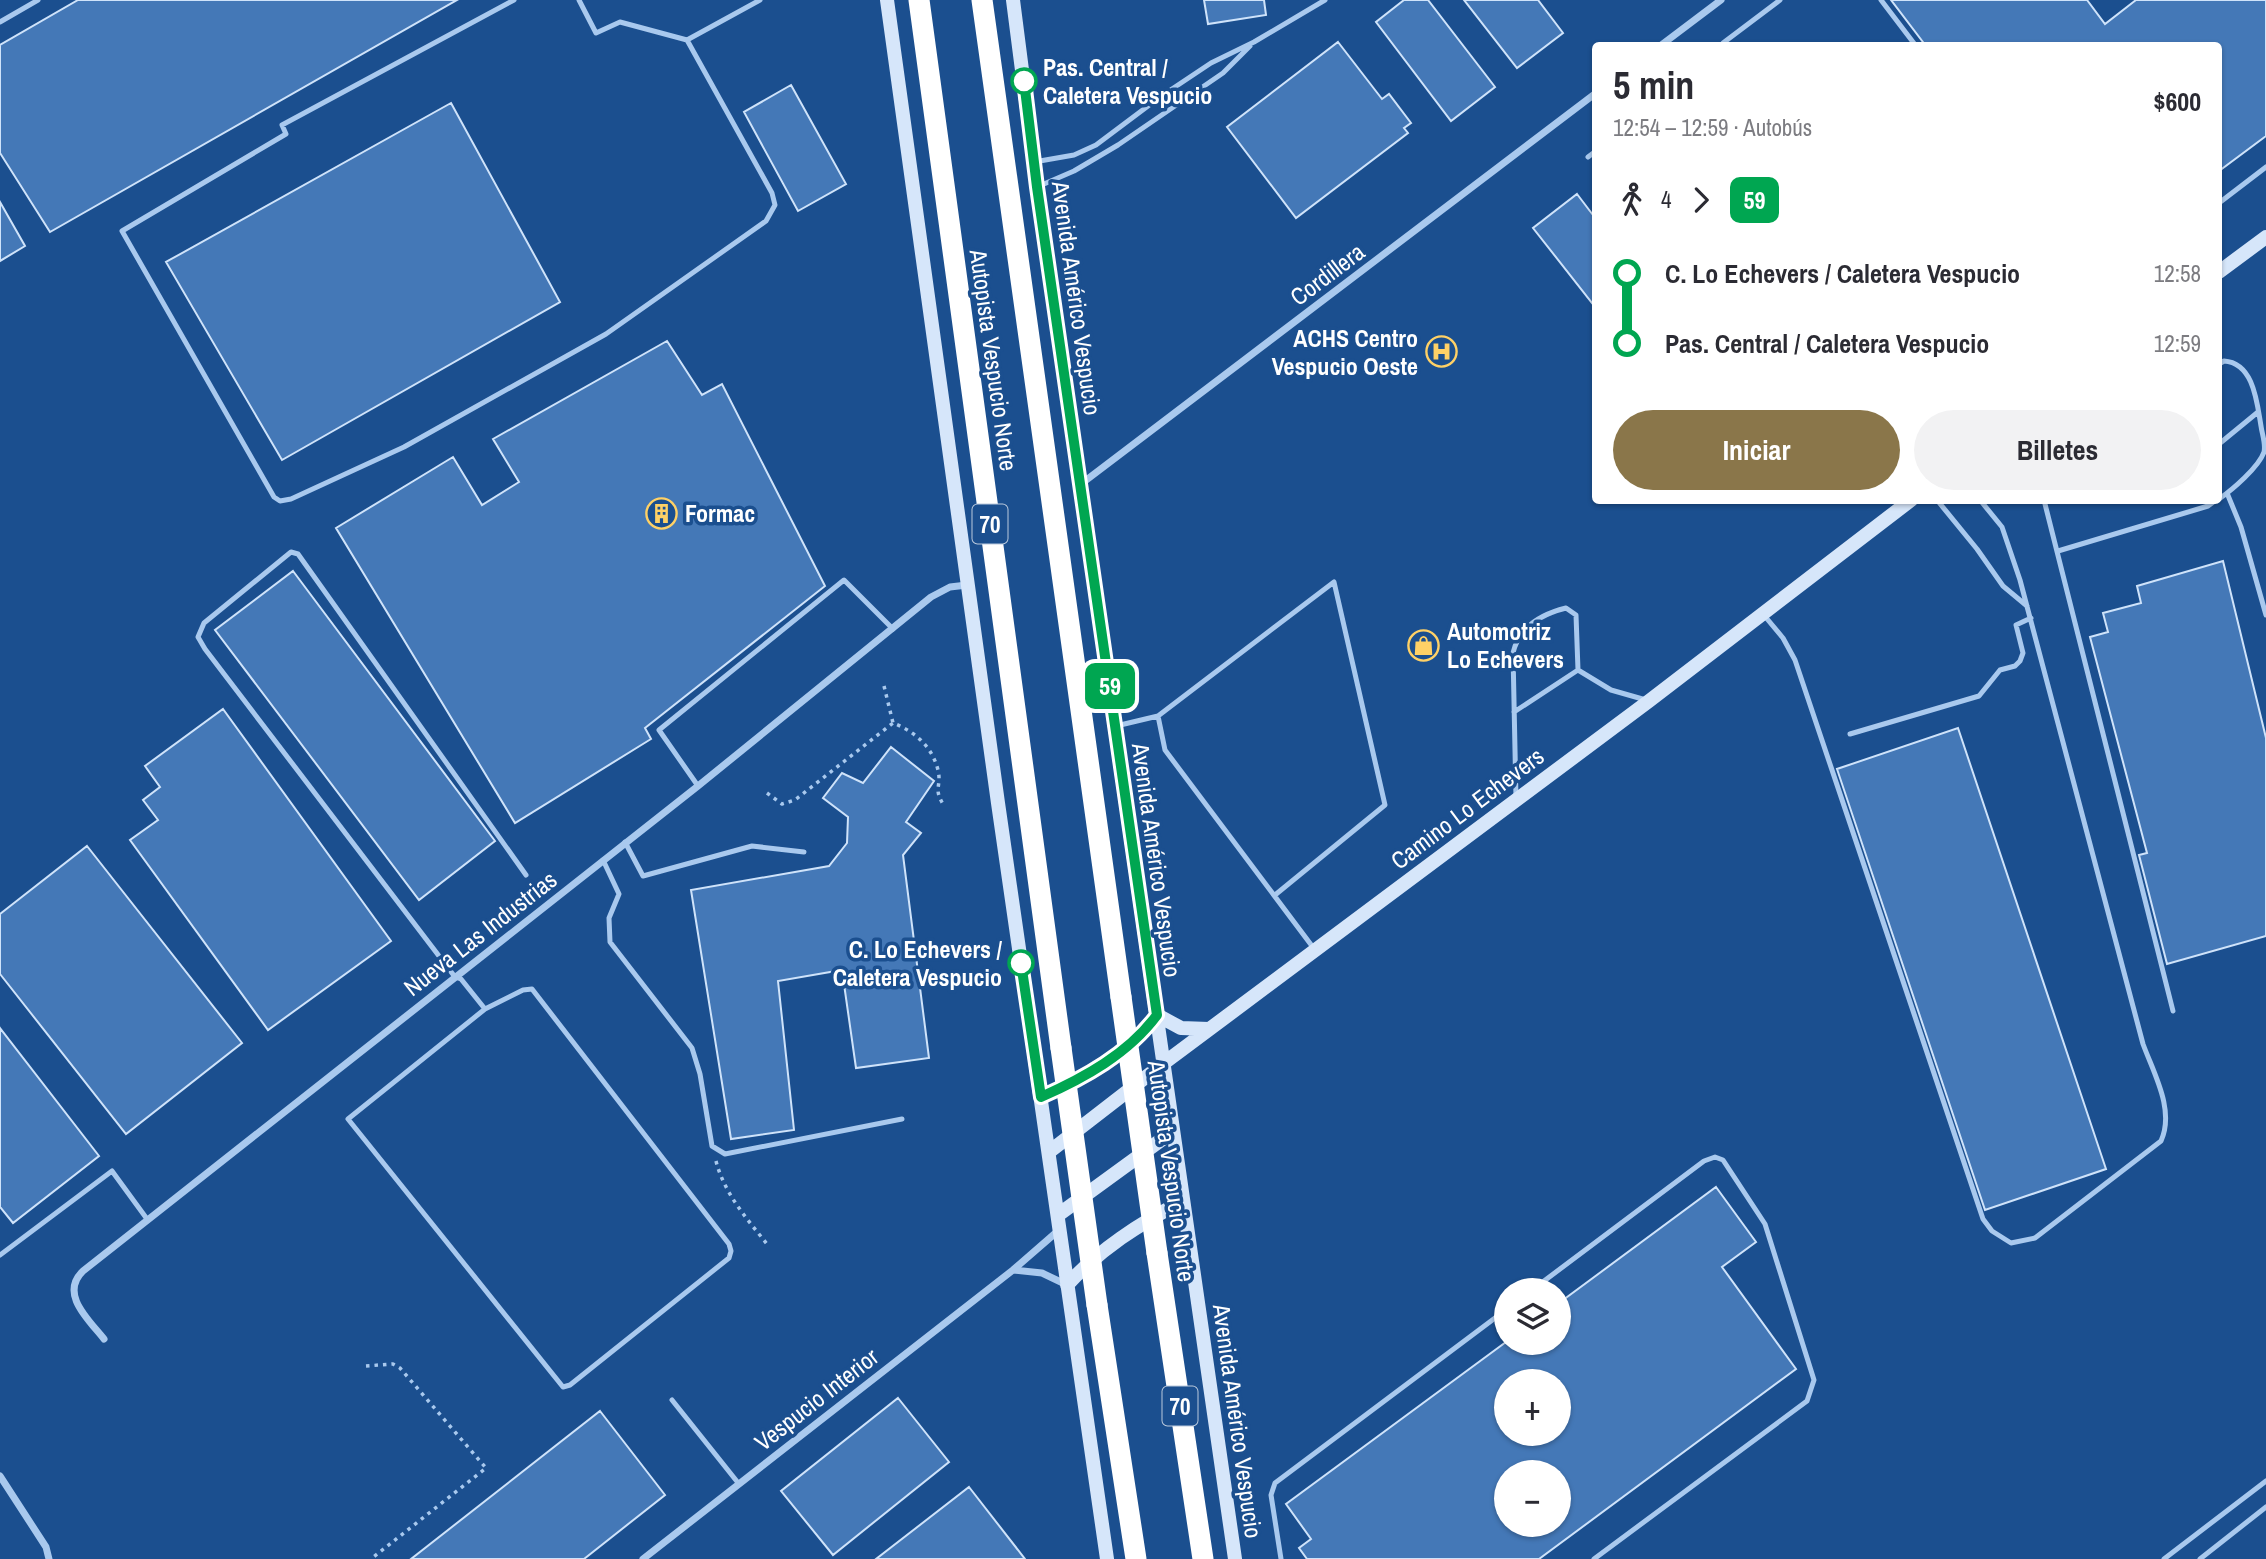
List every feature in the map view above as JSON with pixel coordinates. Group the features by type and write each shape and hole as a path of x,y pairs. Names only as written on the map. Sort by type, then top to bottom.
{"highway":[{"name":"Autopista Vespucio Norte","path":"919,0 1060,1048 1136,1559"},
{"name":"Autopista Vespucio Norte","path":"982,0 1157,1253 1203,1559"}],"main road":[{"path":"887,0 1107,1559"},
{"name":"Avenida Américo Vespucio","path":"1013,0 1037,187 1235,1559"},
{"path":"2222,270 2266,237"},
{"name":"Camino Lo Echevers","path":"1049,1152 1209,1029 1649,701 1906,504"},
{"path":"1041,1097 1104,1064 1141,1035 1157,1015 1181,1028 1209,1029"},
{"path":"1059,1222 1172,1132"},
{"path":"1067,1285 1083,1267 1114,1242 1183,1201"}],"street":[{"path":"1665,42 1721,0"},
{"name":"Cordillera","path":"1080,485 1592,96"},
{"name":"Nueva Las Industrias","path":"104,1339 74,1299 73,1285 83,1271 940,592 968,585"},
{"name":"Vespucio Interior","path":"643,1559 1013,1269 1059,1222"},
{"path":"1013,1269 1042,1273 1067,1285"},
{"path":"0,1476 46,1547 49,1559"}],"lane":[{"path":"0,22 38,0"},
{"path":"514,0 282,125 286,134 122,231 274,497 280,501 291,499 404,447 606,334 766,221 775,205 772,193 687,40"},
{"path":"579,0 596,33 620,22 687,40 760,0"},
{"path":"1034,162 1074,155 1096,145 1211,63 1325,0"},
{"path":"1724,42 1780,0"},
{"path":"1881,0 1913,42"},
{"path":"1037,187 1074,171 1118,145 1207,86 1223,74 1254,41"},
{"path":"1588,157 1592,154"},
{"path":"2222,201 2266,166"},
{"path":"2222,362 2230,361 2247,375 2255,390 2266,448 2262,458 2222,497"},
{"path":"2222,442 2259,412"},
{"path":"2227,493 2241,527 2266,615"},
{"path":"1940,504 2003,586 2027,606"},
{"path":"1763,614 1783,638 1795,660 1983,1219 1992,1231 2011,1243 2035,1238 2161,1142 2167,1129 2166,1106 2143,1044 2031,618 2002,527 1983,504"},
{"path":"2045,504 2173,1011"},
{"path":"2058,551 2211,504"},
{"path":"485,1009 461,979 455,977 205,649 198,637 204,623 291,552 298,554 526,875"},
{"path":"698,786 659,730 834,588 844,580 893,629"},
{"path":"1116,726 1158,716 1334,582 1385,806 1275,895"},
{"path":"1516,800 1513,653 1516,641 1529,625 1546,613 1566,608 1576,615 1578,670"},
{"path":"1850,734 1979,696 2000,670 2015,666 2020,661 2023,653 2016,625 2031,618"},
{"path":"1578,670 1611,690 1649,701"},
{"path":"1514,712 1578,670"},
{"path":"1158,716 1165,750 1315,950"},
{"path":"625,842 643,876 752,846 804,852"},
{"path":"603,860 619,894 609,918 610,942 692,1048 700,1074 712,1146 725,1154 902,1119"},
{"path":"532,989 729,1244 731,1251 729,1258 718,1267 570,1385 563,1387 348,1119 485,1009 523,990 532,989"},
{"path":"1548,1278 1704,1161 1715,1157 1723,1160 1765,1224 1814,1380 1807,1401 1594,1559"},
{"path":"0,1255 112,1171 148,1219"},
{"path":"1281,1559 1271,1495 1275,1483 1494,1319"},
{"path":"673,1400 739,1484"},
{"path":"2164,1559 2266,1481"},
{"path":"2200,1559 2266,1507"}],"path":[{"path":"884,686 892,723"},
{"path":"767,793 782,804 795,800 892,723"},
{"path":"892,723 910,730 930,750 939,772 936,795 945,807"},
{"path":"712,1146 719,1176 740,1210 767,1244"},
{"path":"366,1366 393,1364 400,1367 485,1468 371,1559"}],"building":[{"path":"78,0 457,0 50,232 0,153 0,45"},
{"path":"1204,0 1264,0 1266,15 1208,24"},
{"path":"1404,0 1428,0 1495,87 1451,121 1376,22"},
{"path":"1464,0 1538,0 1563,33 1517,68"},
{"path":"1891,0 2087,0 2105,24 2136,0 2266,0 2266,136 2222,169 2222,42 1923,42"},
{"path":"1338,42 1382,99 1389,94 1411,123 1404,128 1408,133 1296,218 1227,127"},
{"path":"791,85 846,184 798,211 744,112"},
{"path":"451,103 560,302 282,460 166,262"},
{"path":"1577,194 1592,214 1592,303 1533,228"},
{"path":"0,202 25,246 0,261"},
{"path":"667,341 702,395 722,384 825,586 645,728 651,739 515,823 336,528 453,457 482,505 519,482 493,439"},
{"path":"2223,561 2266,738 2266,936 2167,964 2139,855 2147,853 2090,637 2108,632 2103,613 2141,603 2137,586"},
{"path":"293,571 495,841 419,900 215,630"},
{"path":"223,709 391,941 268,1030 130,840 158,820 143,800 160,787 145,766"},
{"path":"1958,728 2106,1169 1985,1210 1837,769"},
{"path":"891,747 934,781 906,822 921,833 903,855 929,1058 856,1068 842,970 778,981 794,1130 731,1139 691,890 829,866 847,843 848,817 823,798 842,773 863,783"},
{"path":"87,846 242,1043 126,1134 0,974 0,914"},
{"path":"0,1028 99,1156 13,1223 0,1207"},
{"path":"1716,1187 1756,1242 1722,1267 1796,1369 1571,1535 1571,1460 1494,1460 1494,1537 1569,1537 1539,1559 1307,1559 1299,1548 1311,1539 1286,1504 1494,1351 1494,1355 1571,1355 1571,1294"},
{"path":"898,1398 949,1462 833,1555 781,1491"},
{"path":"600,1411 665,1495 584,1559 411,1559"},
{"path":"969,1487 1025,1559 876,1559"}],"bus line":[{"name":"59","path":"1021,963 1041,1097 1104,1064 1141,1035 1157,1015 1024,81"}],"place":[{"name":"Pas. Central / Caletera Vespucio","path":"1024,81"},
{"name":"ACHS Centro Vespucio Oeste","path":"1441,352"},
{"name":"Formac","path":"662,513"},
{"name":"Automotriz Lo Echevers","path":"1424,645"},
{"name":"C. Lo Echevers / Caletera Vespucio","path":"1021,963"}]}
